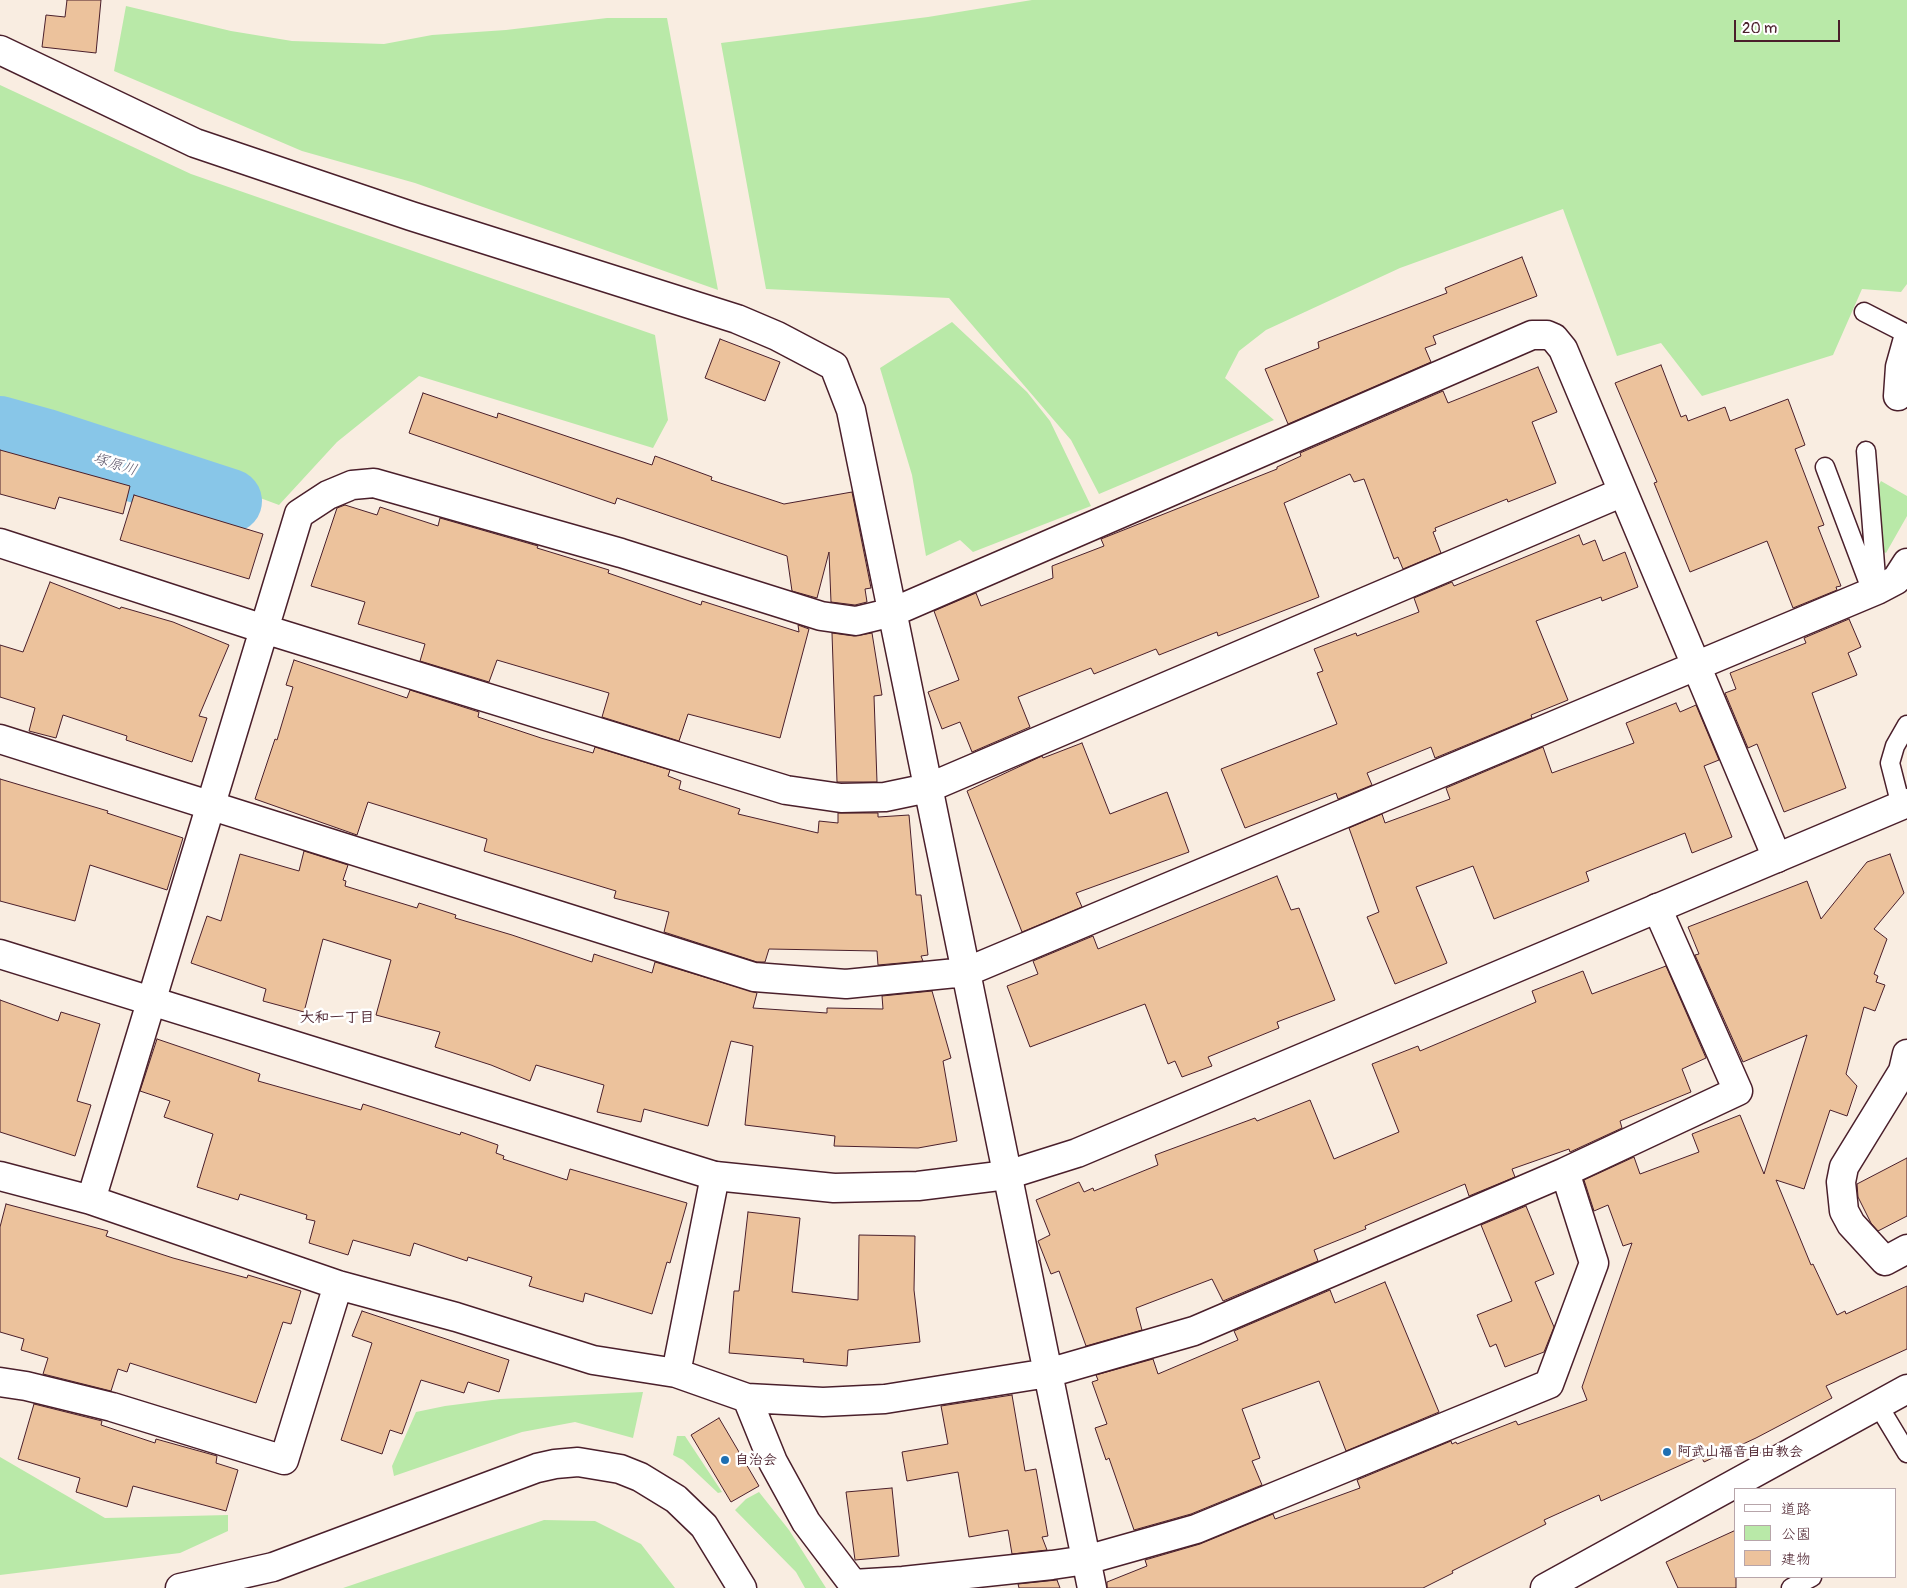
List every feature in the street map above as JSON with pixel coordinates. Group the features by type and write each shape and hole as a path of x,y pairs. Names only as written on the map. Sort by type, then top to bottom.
{"street":[{"path":"0,50 195,143 411,216 737,318 777,336 834,366 851,410 1092,1588"},
{"path":"91,1200 299,514 328,495 352,485 374,483 621,554 822,616 856,621 892,612 1532,334 1554,338 1563,349 1777,858"},
{"path":"1898,396 1900,367 1907,342"},
{"path":"0,543 264,629 786,790 842,798 885,797 928,788 1624,492"},
{"path":"0,739 754,976 846,984 966,972 1698,667 1875,591 1905,574"},
{"path":"0,954 715,1176 834,1188 918,1186 1007,1175 1077,1153 1904,804"},
{"path":"0,1176 91,1200 338,1285 456,1317 593,1360 676,1373 747,1398 823,1402 884,1399 1048,1373 1194,1331 1565,1172 1738,1091 1657,908"},
{"path":"1907,1054 1903,1071 1844,1167 1841,1182 1844,1211 1851,1224 1884,1261 1907,1249"},
{"path":"747,1398 773,1462 806,1522 853,1584 903,1581 1086,1560 1196,1529 1549,1384 1594,1263 1565,1172"},
{"path":"676,1373 715,1176"},
{"path":"0,1382 26,1386 112,1407 284,1460 338,1285"},
{"path":"1545,1588 1907,1389"},
{"path":"180,1588 273,1567 537,1468 578,1462 620,1469 640,1477 676,1499 704,1526 742,1588"}],"lane":[{"path":"1864,312 1907,334"},
{"path":"1866,451 1875,591"},
{"path":"1824,467 1875,591"},
{"path":"1904,804 1890,763 1895,746 1907,725"},
{"path":"1878,1405 1907,1453"},
{"path":"1791,1588 1810,1578"}],"green space":[{"path":"1032,0 1907,0 1907,284 1901,292 1862,289 1833,355 1702,396 1661,343 1617,356 1563,209 1400,268 1266,330 1239,351 1225,378 1274,420 1099,494 1071,440 949,298 766,289 721,43 928,17"},
{"path":"126,6 231,31 292,41 384,44 432,35 506,30 607,18 667,18 718,290 415,183 302,151 114,71"},
{"path":"0,85 191,174 655,335 668,420 653,448 419,376 337,442 279,505 40,416 0,405"},
{"path":"952,322 1027,392 1050,421 1091,506 973,552 960,540 926,556 912,475 880,368"},
{"path":"1881,481 1907,496 1907,516 1886,553 1880,550 1876,490"},
{"path":"643,1392 633,1438 575,1422 522,1432 394,1476 392,1466 416,1412 500,1399"},
{"path":"677,1436 685,1436 722,1492 718,1493 683,1460 673,1455"},
{"path":"0,1457 105,1518 228,1515 228,1531 180,1553 0,1575"},
{"path":"759,1492 789,1530 826,1588 805,1588 796,1572 735,1510 746,1499"},
{"path":"544,1520 595,1521 641,1544 675,1588 343,1588"}],"building":[{"path":"67,0 101,0 96,53 42,47 46,15 65,17"},
{"path":"1522,257 1537,296 1433,336 1436,344 1425,348 1431,362 1288,424 1265,369 1319,348 1318,342 1447,293 1445,288"},
{"path":"720,339 780,362 765,401 705,378"},
{"path":"1661,365 1681,417 1686,415 1688,421 1725,407 1730,421 1788,399 1805,445 1795,449 1824,525 1818,527 1841,586 1836,587 1837,590 1793,608 1767,541 1690,572 1654,483 1657,482 1615,383"},
{"path":"1538,367 1557,412 1532,422 1556,483 1508,502 1507,499 1435,528 1436,531 1433,532 1441,553 1403,569 1398,557 1394,559 1364,479 1354,482 1350,474 1284,503 1319,597 1218,636 1217,632 1159,655 1156,649 1094,674 1091,668 1018,697 1030,727 972,752 960,722 942,729 928,692 959,680 934,611 976,593 981,606 1053,578 1052,566 1104,546 1101,539 1277,469 1277,467 1301,456 1300,453 1443,391 1448,403"},
{"path":"423,393 497,418 498,413 652,465 655,456 712,477 711,480 784,504 852,492 871,588 865,589 867,602 855,605 831,602 829,552 817,598 792,591 787,556 617,498 615,504 409,433"},
{"path":"0,450 130,486 123,514 59,497 55,509 0,494"},
{"path":"134,495 263,534 249,579 120,540"},
{"path":"345,505 377,515 380,507 438,526 440,518 538,546 537,548 609,570 608,573 701,605 702,601 799,632 798,625 809,629 780,738 688,714 679,741 602,717 609,693 497,660 489,682 420,661 425,644 358,624 365,602 311,586 337,508"},
{"path":"1579,535 1583,545 1595,540 1603,561 1625,552 1638,587 1602,601 1601,597 1536,621 1568,700 1531,715 1532,718 1435,758 1431,747 1367,773 1372,785 1338,799 1336,793 1245,828 1221,769 1337,724 1317,673 1323,671 1314,649 1356,633 1357,636 1419,612 1414,598 1452,582 1454,586"},
{"path":"50,582 120,609 121,607 173,622 229,645 199,716 207,718 192,762 126,740 127,736 63,715 56,738 29,731 35,708 0,697 0,645 23,652"},
{"path":"1849,619 1861,647 1848,653 1857,675 1812,693 1846,788 1784,812 1757,744 1748,748 1725,693 1736,689 1730,673 1806,643 1804,638"},
{"path":"832,633 854,636 872,633 882,695 874,696 877,782 837,782"},
{"path":"294,660 407,698 410,690 479,712 478,717 541,738 593,753 595,747 670,770 668,776 681,781 679,789 740,809 738,814 818,833 819,821 838,823 838,813 878,813 878,817 909,815 916,895 921,895 928,955 921,956 923,961 878,965 877,951 769,949 765,962 757,962 664,932 669,912 614,898 616,891 484,851 487,839 368,802 357,835 255,799 275,739 277,740 293,687 286,685"},
{"path":"1676,703 1680,712 1696,705 1719,760 1704,766 1732,837 1692,853 1685,833 1586,872 1589,881 1494,919 1473,866 1416,887 1447,963 1395,984 1367,917 1379,912 1349,828 1382,814 1385,823 1450,799 1446,788 1543,747 1552,773 1634,743 1626,723"},
{"path":"1082,743 1110,814 1167,792 1189,852 1076,893 1082,907 1022,932 967,791 1042,756 1043,758"},
{"path":"0,779 108,811 107,813 183,838 167,890 90,865 75,921 0,901"},
{"path":"304,851 348,865 343,880 346,881 345,886 417,908 419,903 456,915 455,918 592,962 594,954 652,973 655,962 757,993 753,1008 827,1013 827,1008 883,1009 882,996 932,991 951,1058 943,1061 957,1141 918,1148 834,1146 835,1136 745,1125 753,1046 731,1041 708,1126 644,1109 641,1122 597,1112 604,1085 536,1065 530,1081 491,1065 435,1047 440,1032 376,1015 391,960 323,939 304,1012 263,1001 266,989 191,963 207,916 221,921 240,854 299,871"},
{"path":"1890,854 1904,893 1874,929 1887,939 1874,974 1878,976 1876,982 1885,985 1875,1011 1864,1007 1846,1074 1857,1086 1847,1116 1830,1110 1804,1189 1776,1180 1811,1265 1813,1264 1837,1315 1845,1311 1846,1314 1907,1286 1907,1349 1826,1386 1832,1398 1756,1438 1704,1462 1701,1456 1601,1501 1599,1495 1544,1520 1546,1524 1452,1571 1453,1573 1423,1588 1107,1588 1107,1582 1147,1566 1145,1560 1200,1544 1273,1514 1275,1519 1360,1488 1357,1480 1451,1441 1452,1444 1456,1442 1457,1444 1516,1421 1518,1425 1587,1400 1582,1387 1632,1243 1623,1246 1608,1205 1594,1211 1584,1180 1634,1157 1640,1174 1699,1152 1692,1134 1740,1115 1764,1174 1807,1035 1743,1062 1695,955 1699,954 1688,927 1807,881 1821,919 1867,862"},
{"path":"1277,876 1291,910 1299,908 1335,1000 1277,1022 1279,1028 1208,1057 1212,1066 1182,1077 1175,1061 1168,1064 1145,1004 1030,1047 1007,986 1038,974 1033,961 1093,936 1098,949"},
{"path":"1666,966 1706,1058 1682,1069 1691,1092 1620,1121 1622,1128 1570,1152 1569,1149 1512,1169 1515,1177 1469,1196 1465,1184 1365,1226 1366,1229 1314,1250 1318,1261 1223,1301 1212,1279 1136,1308 1142,1330 1086,1346 1059,1271 1051,1274 1038,1241 1050,1235 1036,1200 1079,1182 1084,1192 1093,1188 1094,1191 1158,1165 1155,1155 1255,1118 1257,1121 1310,1100 1334,1159 1399,1132 1372,1064 1418,1046 1420,1051 1536,1002 1532,991 1583,971 1592,994"},
{"path":"0,1000 58,1021 61,1012 100,1024 77,1101 91,1105 75,1156 0,1132"},
{"path":"157,1039 260,1074 258,1081 361,1110 363,1104 460,1135 461,1132 498,1145 496,1153 504,1156 503,1159 567,1180 570,1169 687,1203 670,1263 667,1262 652,1314 585,1293 583,1302 529,1286 532,1277 468,1257 467,1261 414,1243 410,1256 353,1240 348,1255 309,1243 315,1221 306,1219 307,1215 240,1194 238,1200 197,1187 213,1134 164,1117 170,1101 140,1091"},
{"path":"1907,1158 1907,1216 1878,1231 1871,1223 1858,1197 1857,1184"},
{"path":"6,1204 108,1231 106,1236 173,1258 247,1278 248,1275 301,1291 291,1324 283,1322 256,1403 130,1363 127,1372 118,1369 111,1391 43,1374 48,1358 21,1350 24,1339 0,1332 0,1227"},
{"path":"1526,1206 1554,1274 1535,1282 1554,1327 1544,1352 1505,1367 1496,1344 1490,1347 1477,1315 1512,1301 1481,1225"},
{"path":"748,1212 800,1218 792,1292 858,1300 859,1235 915,1236 914,1290 920,1342 848,1350 847,1366 803,1362 804,1359 729,1353 734,1291 739,1291"},
{"path":"1385,1282 1439,1412 1346,1451 1319,1381 1242,1409 1260,1458 1252,1461 1262,1485 1191,1514 1134,1530 1109,1458 1106,1460 1095,1428 1107,1424 1092,1382 1098,1380 1096,1375 1153,1359 1158,1374 1238,1340 1234,1331 1330,1290 1335,1303"},
{"path":"362,1311 509,1360 499,1392 468,1382 464,1393 421,1380 402,1434 390,1430 382,1454 341,1440 372,1343 352,1336"},
{"path":"1012,1395 1025,1471 1036,1469 1048,1536 1042,1537 1047,1550 1012,1554 1008,1530 969,1537 958,1472 907,1481 902,1452 948,1444 941,1406"},
{"path":"34,1404 102,1421 101,1425 155,1443 156,1439 217,1456 216,1463 238,1470 226,1511 133,1486 127,1507 76,1492 80,1478 18,1459"},
{"name":"自治会","path":"719,1418 759,1486 731,1502 691,1435"},
{"path":"892,1488 899,1556 855,1560 846,1492"},
{"path":"1734,1531 1734,1578 1736,1578 1736,1588 1678,1588 1666,1562"},
{"path":"1057,1580 1060,1588 1019,1588 1018,1584"}],"waterway":[{"name":"塚原川","path":"0,428 43,440 230,501"}],"place":[{"name":"阿武山福音自由教会","path":"1667,1452"},
{"name":"自治会","path":"725,1460"}],"district":[{"name":"大和一丁目","path":"337,1018"}]}
